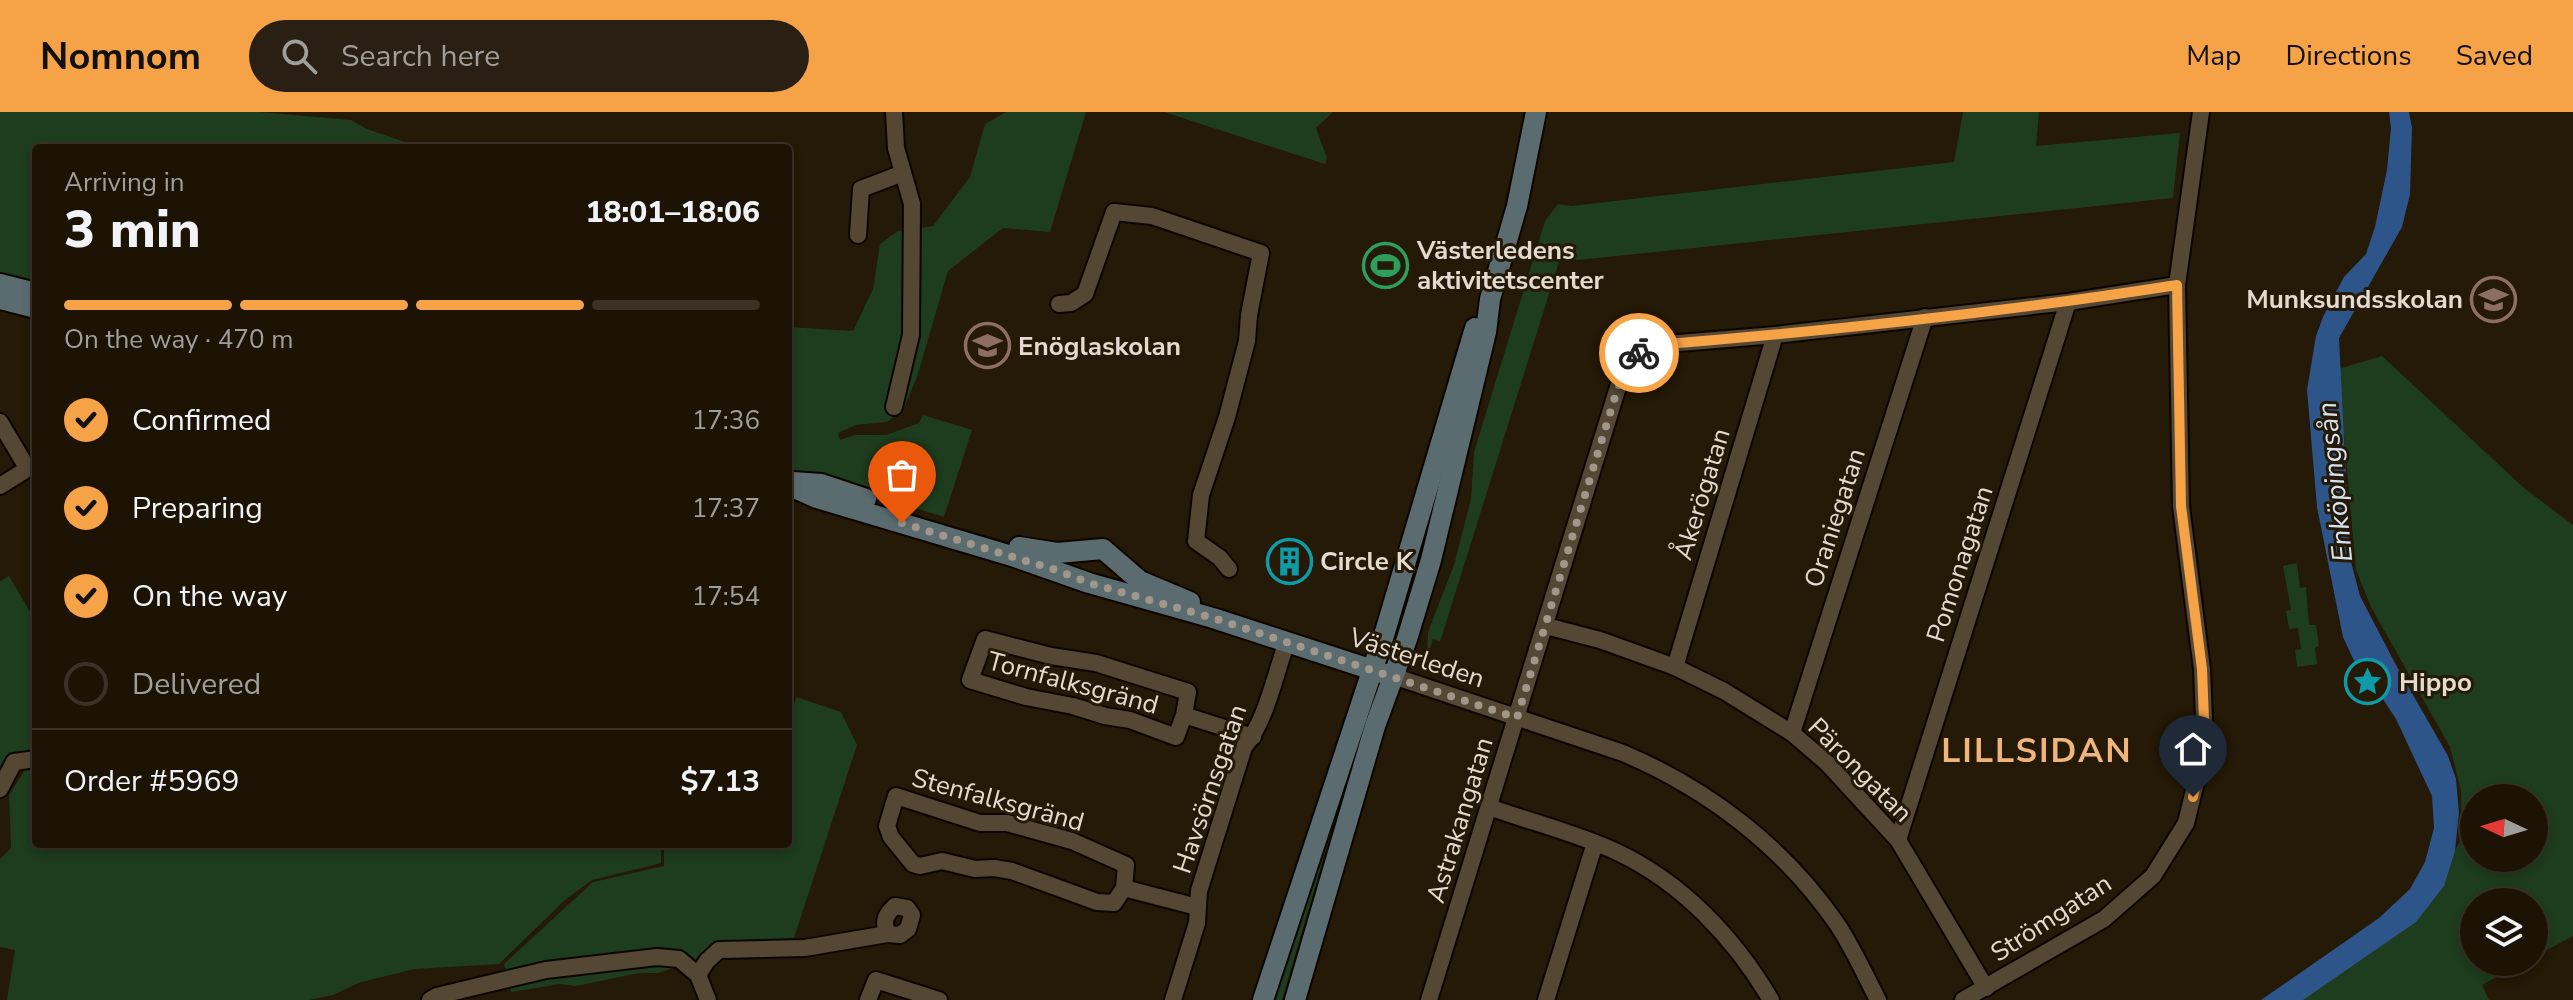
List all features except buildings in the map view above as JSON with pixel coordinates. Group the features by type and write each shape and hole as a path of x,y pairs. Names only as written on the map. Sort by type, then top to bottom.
{"main road":[{"path":"1295,1000 1375,726 1431,560 1486,332 1490,299 1517,206 1536,112"},
{"path":"0,284 32,292"},
{"path":"0,299 32,307"},
{"path":"1263,1000 1372,670 1473,332 1490,299"},
{"name":"Västerleden","path":"792,483 821,484 1013,546 1057,553 1103,549 1140,581 1188,601 1213,618"},
{"name":"Västerleden","path":"792,485 817,498 1393,676"},
{"path":"1079,551 1074,561 1080,580"}],"street":[{"path":"894,112 896,148 912,204 911,335 894,407"},
{"name":"Strömgatan","path":"1963,1000 2104,919 2153,876 2186,823 2205,745 2202,669 2181,506 2177,285 2201,112"},
{"path":"858,235 861,189 903,173"},
{"path":"1059,304 1071,303 1085,294 1114,212 1152,216 1261,253 1247,341 1227,417 1201,495 1196,525 1196,541 1220,558 1229,569"},
{"name":"Astrakangatan","path":"1429,1000 1618,387 1631,358 1655,345 1775,335 2068,302 2177,285"},
{"name":"Pomonagatan","path":"1898,840 2068,302"},
{"name":"Oraniegatan","path":"1792,733 1925,317"},
{"name":"Åkerögatan","path":"1675,667 1775,335"},
{"path":"0,423 26,466 24,471 0,486"},
{"name":"Pärongatan","path":"1546,626 1600,640 1675,667 1724,691 1792,733 1827,763 1898,840 1986,988"},
{"name":"Tornfalksgränd","path":"985,639 1051,656 1096,663 1188,692 1184,715 1176,737 1117,716 1105,716 1026,697 970,680 985,639"},
{"name":"Havsörnsgatan","path":"1173,1000 1197,923 1199,891 1244,747 1253,737 1287,642"},
{"name":"Västerleden","path":"1393,676 1623,753 1652,765 1697,791 1734,816 1813,892 1838,926 1878,1000"},
{"name":"Tornfalksgränd","path":"1184,715 1253,737"},
{"path":"0,789 14,762 32,760"},
{"name":"Stenfalksgränd","path":"896,796 980,823 1007,823 1072,841 1126,865 1124,888 1114,903 1097,902 1012,871 975,869 942,861 920,866 913,864 891,837 887,826 896,796"},
{"path":"1489,807 1595,843 1646,868 1704,914 1734,945 1771,1000"},
{"path":"1546,1000 1595,843"},
{"path":"1124,888 1197,907"},
{"path":"698,975 719,950 805,948 887,934"},
{"path":"430,1000 546,970 657,957 679,959 698,975 708,1000"},
{"path":"868,1000 876,980 939,1000"}],"green space":[{"path":"0,112 260,112 351,120 367,129 411,144 32,144 32,287 0,279"},
{"path":"1006,112 1086,112 1050,232 1003,228 948,271 917,377 904,408 887,422 856,425 838,433 840,440 855,435 886,435 919,423 923,415 972,430 944,517 792,470 792,327 853,331 873,289 880,244 898,231 933,226 970,177 985,124"},
{"path":"1164,112 1333,112 1316,128 1327,158 1325,164"},
{"path":"1963,112 2039,112 2036,146 2180,133 2173,198 1559,262 1440,642 1433,639 1427,659 1428,632 1454,565 1471,499 1474,452 1545,221 1558,204 1571,206 1954,162"},
{"path":"2382,356 2524,488 2573,525 2573,936 2548,949 2548,888 2460,888 2460,976 2498,976 2482,985 2489,1000 2301,1000 2374,951 2423,904 2460,842 2460,872 2548,872 2548,784 2460,784 2460,787 2450,747 2371,607 2356,570 2338,369"},
{"path":"2297,563 2300,588 2306,587 2309,625 2316,625 2319,646 2315,648 2317,664 2297,667 2295,650 2301,649 2298,628 2289,629 2286,611 2291,610 2283,566"},
{"path":"9,576 32,615 32,754 14,756 0,767 0,581"},
{"path":"796,697 841,712 857,745 794,938 721,942 697,960 658,973 639,973 576,986 560,984 511,992 504,964 593,882 664,866 664,848 792,848 792,711"},
{"path":"32,769 32,848 661,848 661,863 592,880 565,900 499,964 415,969 361,982 333,995 309,1000 7,1000 15,950 0,947 0,859 11,848 9,795 25,770"},
{"path":"1343,781 1346,782 1282,1000 1275,1000"}],"water":[{"name":"Enköpingsån","path":"2389,112 2409,112 2412,128 2410,194 2402,227 2339,338 2350,558 2360,596 2448,756 2456,779 2459,813 2455,851 2444,886 2416,922 2303,1000 2261,1000 2379,918 2410,889 2425,862 2434,828 2432,796 2396,719 2356,665 2343,637 2317,507 2307,390 2316,336 2323,317 2344,277 2366,254 2375,227 2387,170 2391,128"}],"way so far":[{"path":"902,523 1089,583 1213,618 1517,718 1623,371 1631,358 1639,353"}],"place":[{"name":"Västerledens aktivitetscenter","path":"1386,265"},
{"name":"Munksundsskolan","path":"2494,299"},
{"name":"Enöglaskolan","path":"987,346"},
{"name":"Circle K","path":"1289,561"},
{"name":"Hippo","path":"2368,682"}],"district":[{"name":"LILLSIDAN","path":"2037,751"}],"route":[{"path":"1639,353 1655,345 1775,335 2068,302 2177,285 2181,506 2202,669 2205,745 2193,797"}]}
